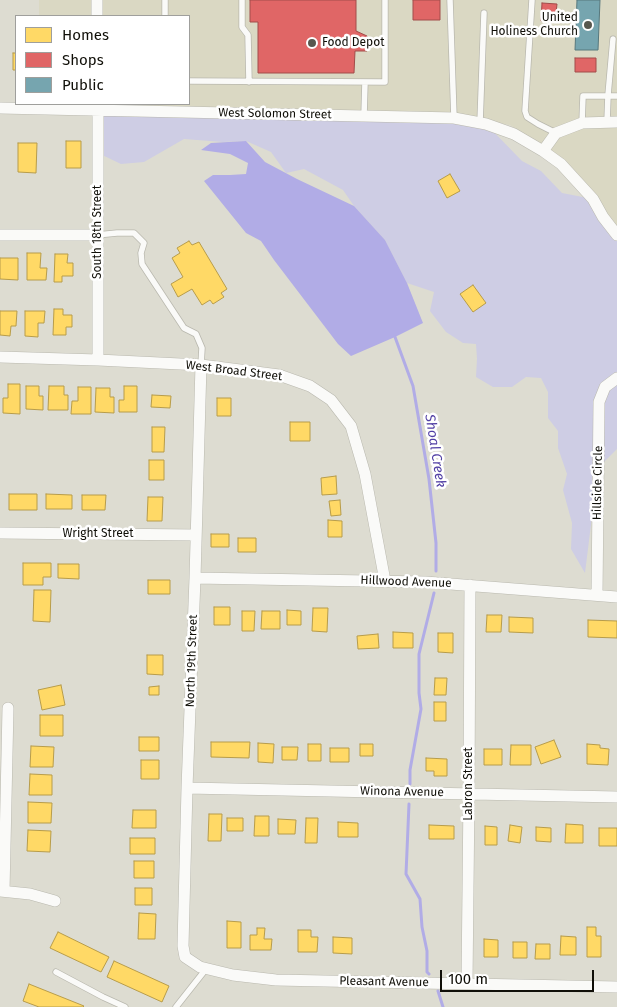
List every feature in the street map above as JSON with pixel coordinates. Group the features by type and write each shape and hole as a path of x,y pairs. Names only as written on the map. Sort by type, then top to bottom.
{"street":[{"path":"97,0 98,15"},
{"name":"West Solomon Street","path":"0,108 98,107 454,118 480,122 514,134 544,151 561,164 593,199 602,217 617,235"},
{"name":"South 18th Street","path":"98,107 98,360"},
{"path":"544,151 556,133 582,123 612,122"},
{"path":"0,234 97,235"},
{"name":"West Broad Street","path":"0,357 201,365 279,375 310,386 330,400 351,426 366,474 385,581"},
{"name":"North 19th Street","path":"185,957 183,946 187,788 196,578 201,365"},
{"name":"Hillside Circle","path":"597,595 599,402 605,387 617,378"},
{"name":"Wright Street","path":"0,533 196,535"},
{"name":"Hillwood Avenue","path":"196,578 385,581 470,585 617,597"},
{"name":"Labron Street","path":"467,983 470,585"},
{"path":"8,708 2,891 30,894 55,901"},
{"name":"Winona Avenue","path":"187,788 617,797"},
{"name":"Pleasant Avenue","path":"185,957 200,967 233,976 276,980 617,987"}],"lane":[{"path":"165,0 165,15"},
{"path":"242,0 242,28 248,35 249,82"},
{"path":"190,81 385,82 385,0"},
{"path":"450,0 454,118"},
{"path":"532,0 525,110 527,116 556,133"},
{"path":"480,122 484,13"},
{"path":"612,122 608,95 613,39"},
{"path":"610,71 617,71"},
{"path":"364,116 365,82"},
{"path":"582,123 583,96 617,96"},
{"path":"97,235 117,232 134,233 144,243 141,253 142,264 184,328 196,334 202,348 201,365"},
{"path":"176,1007 206,969"},
{"path":"56,972 125,1007"}],"shaded area":[{"path":"39,0 617,0 617,233 560,157 510,125 434,113 82,105 190,105 190,15 39,15"},
{"path":"98,110 486,124 522,161 541,171 562,193 593,199 617,233 617,449 598,468 585,573 571,549 572,523 563,490 567,474 558,448 558,431 548,418 548,392 541,378 526,377 512,387 493,387 476,377 476,344 463,343 446,332 430,311 434,292 407,283 385,240 354,206 343,190 304,169 286,173 271,152 246,141 223,142 184,139 144,162 121,164 98,153"},
{"path":"246,141 265,162 354,206 385,240 407,283 423,323 351,356 338,344 261,241 246,233 204,181 213,175 246,174 248,163 230,154 201,150 211,143"}],"building: Homes":[{"path":"13,53 15,53 15,70 13,70"},
{"path":"66,141 81,141 81,168 66,168"},
{"path":"18,143 37,143 36,173 18,172"},
{"path":"450,174 460,191 447,198 438,181"},
{"path":"189,241 192,245 199,242 227,289 221,293 224,297 213,304 210,300 202,305 192,289 178,297 171,284 183,277 172,258 180,253 177,248"},
{"path":"27,253 41,253 40,268 47,268 46,280 27,280"},
{"path":"55,254 68,254 67,263 73,263 73,276 62,276 62,282 54,282"},
{"path":"0,258 18,258 18,280 0,279"},
{"path":"473,285 486,303 473,312 460,294"},
{"path":"54,309 63,309 63,315 72,315 72,327 66,327 66,335 53,335"},
{"path":"0,311 17,311 16,326 11,326 10,336 0,335"},
{"path":"25,311 45,311 44,323 38,323 38,337 25,336"},
{"path":"8,384 20,384 20,414 3,413 3,398 8,398"},
{"path":"26,386 39,386 39,396 43,396 43,410 26,409"},
{"path":"49,386 64,386 64,395 68,395 68,410 48,410"},
{"path":"124,386 137,386 137,412 119,412 119,400 124,400"},
{"path":"78,387 91,387 91,414 71,414 72,401 78,401"},
{"path":"96,388 110,388 110,397 114,397 114,413 95,412"},
{"path":"152,395 171,396 170,408 151,407"},
{"path":"217,398 231,398 231,416 217,416"},
{"path":"290,422 310,422 310,441 290,441"},
{"path":"152,427 165,427 164,452 152,452"},
{"path":"149,460 164,460 164,480 149,480"},
{"path":"336,476 337,494 322,495 321,478"},
{"path":"9,494 37,494 37,510 9,510"},
{"path":"46,494 72,495 72,509 46,509"},
{"path":"82,495 106,495 105,510 82,510"},
{"path":"148,497 163,497 162,521 147,521"},
{"path":"340,500 341,515 331,516 329,501"},
{"path":"328,520 342,521 342,537 328,537"},
{"path":"211,534 229,534 229,547 211,547"},
{"path":"238,538 256,538 256,552 238,552"},
{"path":"23,563 51,563 51,577 43,577 43,585 23,585"},
{"path":"58,564 79,564 79,579 58,578"},
{"path":"148,580 170,580 170,594 148,594"},
{"path":"34,590 51,590 50,622 33,621"},
{"path":"214,607 230,607 230,625 214,625"},
{"path":"313,608 328,608 327,632 312,631"},
{"path":"287,610 301,611 301,625 287,625"},
{"path":"242,611 255,611 254,631 242,631"},
{"path":"262,611 280,611 280,629 261,629"},
{"path":"487,615 502,615 501,632 486,632"},
{"path":"509,617 533,618 533,633 509,632"},
{"path":"588,620 617,621 617,638 588,637"},
{"path":"393,632 413,633 413,648 393,648"},
{"path":"438,633 453,633 453,653 438,652"},
{"path":"378,634 379,648 358,649 357,636"},
{"path":"147,655 163,655 163,675 147,674"},
{"path":"435,678 447,678 446,695 434,695"},
{"path":"61,685 65,705 42,710 38,690"},
{"path":"159,686 159,695 149,695 149,687"},
{"path":"434,702 446,702 446,721 434,721"},
{"path":"40,715 63,715 63,736 40,736"},
{"path":"139,737 159,737 159,751 139,751"},
{"path":"554,740 561,757 541,764 535,747"},
{"path":"211,742 250,742 249,758 211,757"},
{"path":"258,743 274,744 273,763 258,762"},
{"path":"308,744 321,744 321,761 308,761"},
{"path":"360,744 373,744 373,756 360,756"},
{"path":"587,744 600,745 600,748 609,749 608,765 587,764"},
{"path":"511,745 531,745 531,765 510,765"},
{"path":"31,746 54,747 53,767 30,767"},
{"path":"282,747 298,747 297,760 282,760"},
{"path":"330,748 349,748 349,762 330,762"},
{"path":"484,749 502,749 502,765 484,765"},
{"path":"426,758 447,759 447,776 434,776 434,771 426,771"},
{"path":"141,760 159,760 159,779 141,779"},
{"path":"30,774 52,775 52,795 29,795"},
{"path":"28,802 52,803 51,823 28,823"},
{"path":"133,810 156,810 156,828 132,828"},
{"path":"209,814 222,814 221,841 208,841"},
{"path":"255,816 269,816 269,836 254,836"},
{"path":"227,818 243,818 243,831 227,831"},
{"path":"306,818 318,818 317,843 305,843"},
{"path":"278,819 296,820 295,834 278,834"},
{"path":"338,822 358,823 358,837 338,837"},
{"path":"566,824 583,825 583,843 565,843"},
{"path":"429,825 454,826 454,839 429,839"},
{"path":"510,825 522,827 520,843 508,841"},
{"path":"485,826 497,827 497,845 485,845"},
{"path":"536,827 551,828 551,842 536,841"},
{"path":"599,828 617,828 617,846 599,846"},
{"path":"28,830 51,831 50,852 27,851"},
{"path":"130,838 155,838 155,854 130,854"},
{"path":"134,861 154,861 154,878 134,878"},
{"path":"135,888 152,888 152,905 135,905"},
{"path":"139,913 156,914 155,939 138,939"},
{"path":"227,921 241,922 241,948 227,948"},
{"path":"587,927 596,927 596,936 601,936 601,957 587,957"},
{"path":"257,928 265,928 264,939 272,939 271,950 250,950 250,935 257,935"},
{"path":"298,930 311,930 311,937 318,937 317,952 298,952"},
{"path":"58,932 109,957 101,972 50,948"},
{"path":"561,936 576,937 576,955 560,955"},
{"path":"333,937 352,938 352,954 333,953"},
{"path":"484,939 498,940 498,957 484,957"},
{"path":"513,942 527,942 527,958 513,958"},
{"path":"536,944 550,944 550,959 535,959"},
{"path":"114,961 169,986 162,1002 107,977"},
{"path":"29,984 84,1006 39,1007 23,1001"}],"building: Shops":[{"name":"Food Depot","path":"250,0 356,0 356,31 367,36 367,51 355,51 354,73 258,73 258,22 250,22"},
{"path":"413,0 440,0 440,20 413,20"},
{"path":"542,3 557,4 555,22 541,21"},
{"path":"575,58 596,58 596,72 575,72"}],"building: Public":[{"name":"United Holiness Church","path":"577,0 600,0 598,50 575,50"}],"waterway":[{"name":"Shoal Creek","path":"395,337 413,386 429,479 436,543 436,571"},
{"name":"Shoal Creek","path":"410,784 410,770 421,709 419,654 434,593"},
{"name":"Shoal Creek","path":"409,804 406,874 420,899 422,927 427,951 427,972 429,974"},
{"name":"Shoal Creek","path":"438,991 443,1007"}],"place":[{"name":"United Holiness Church","path":"588,25"},
{"name":"Food Depot","path":"312,43"}]}
